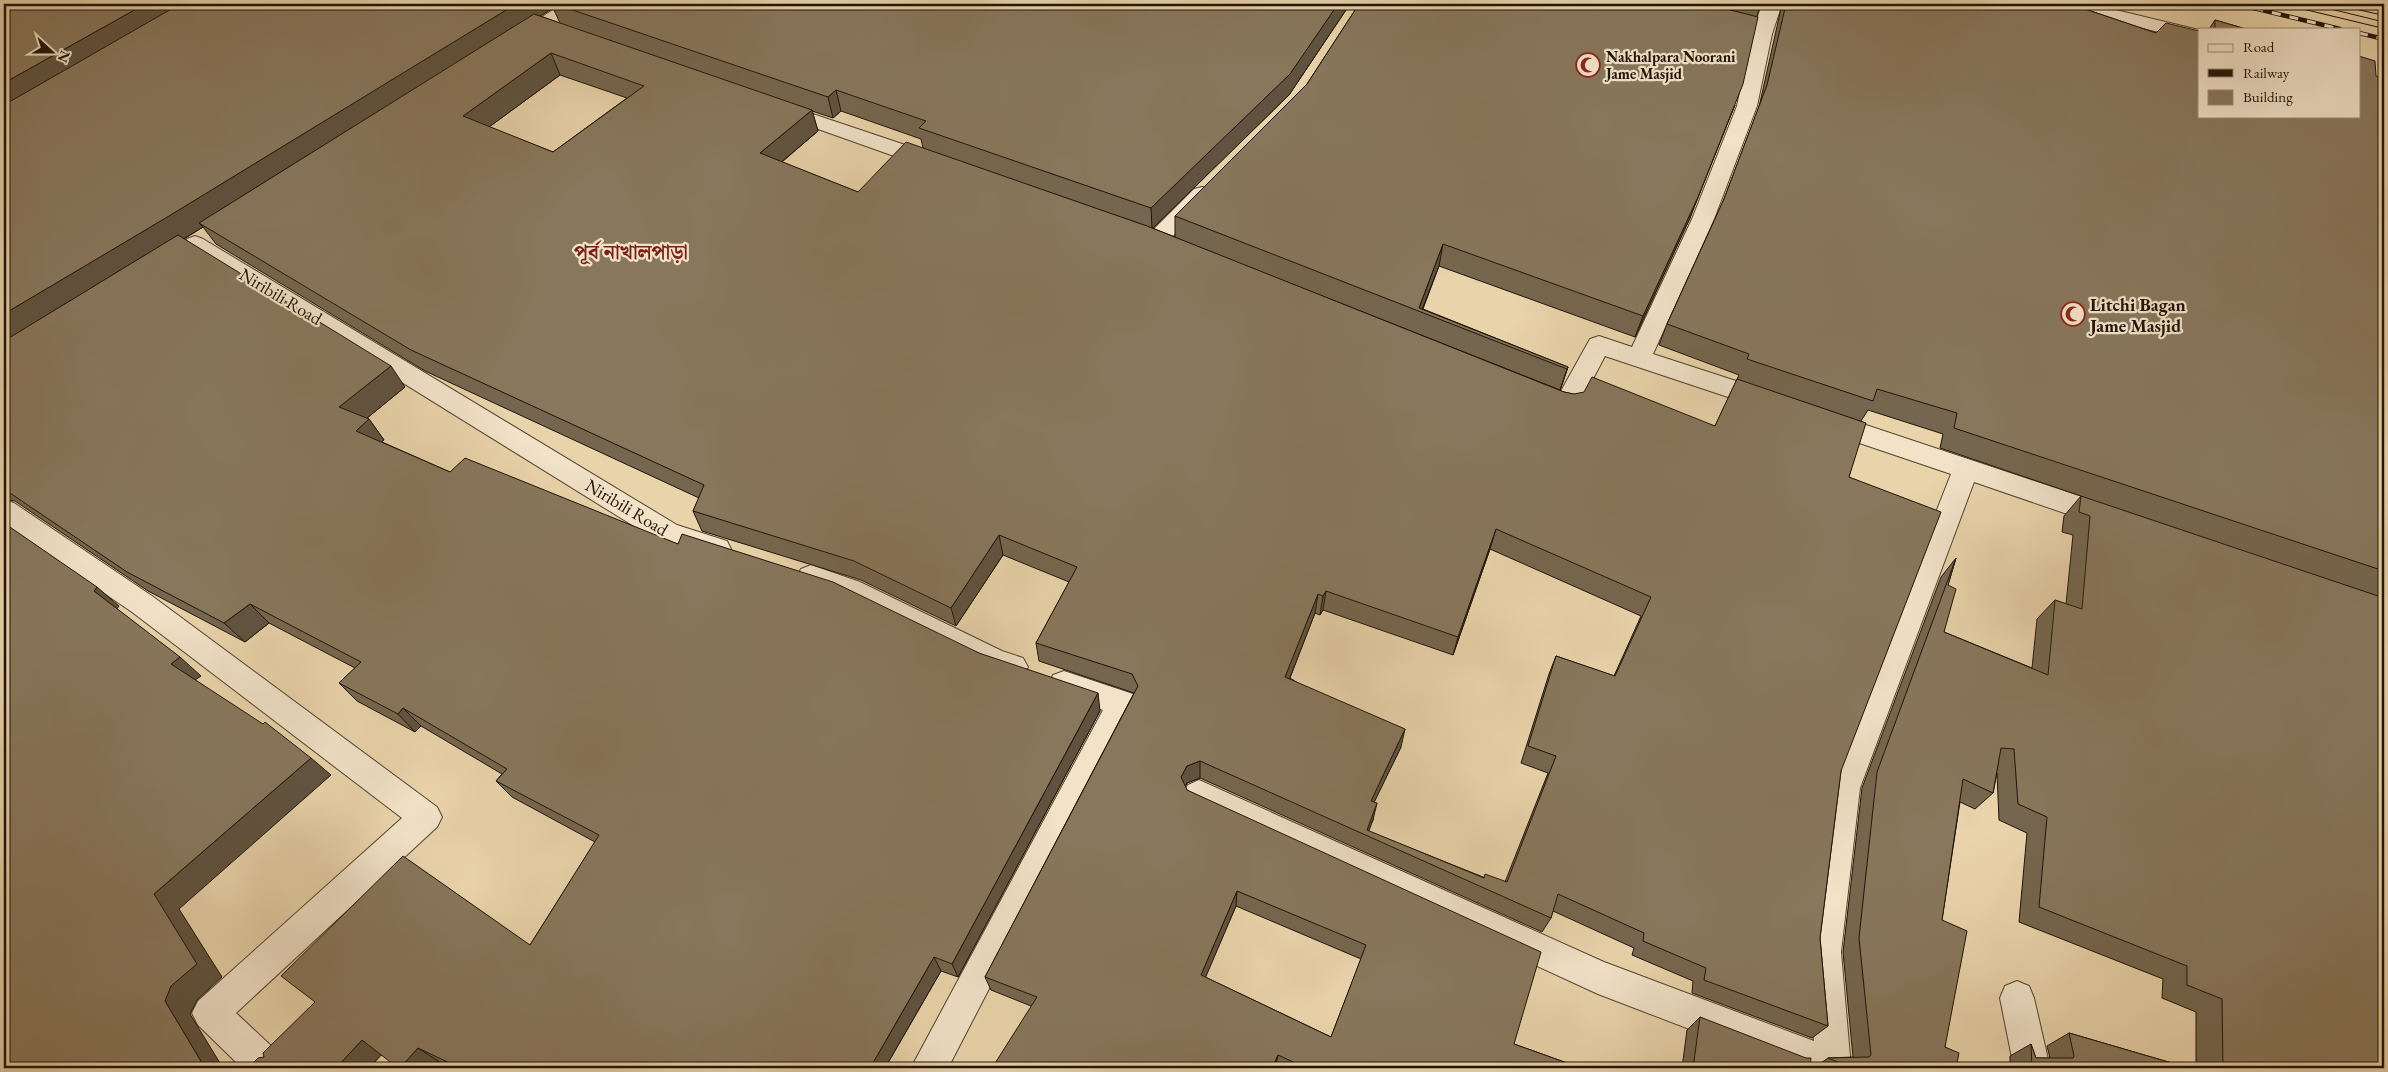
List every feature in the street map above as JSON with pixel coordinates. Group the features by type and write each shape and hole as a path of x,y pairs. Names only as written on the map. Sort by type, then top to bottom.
{"highway":[{"path":"2308,4 2384,22"},
{"path":"2048,9 2198,48"}],"street":[{"path":"502,52 575,4"},
{"path":"1640,358 1703,218 1747,106 1753,31 1772,4"},
{"path":"2069,4 2198,36"},
{"path":"543,26 571,36"},
{"path":"760,102 958,171"},
{"path":"1156,240 1219,177"},
{"name":"Niribili Road","path":"195,244 668,533 741,556"},
{"path":"1521,386 1567,404 1599,345 2133,526"},
{"path":"1199,795 1598,977 1834,1067 1824,952 1844,788 1966,469"},
{"path":"4,511 142,604 426,817 210,1013 268,1068"},
{"path":"786,570 850,590 994,661 1122,703 929,1068"},
{"path":"2017,998 2032,1068"}],"building":[{"path":"4,4 145,4 4,83"},
{"path":"180,4 516,4 169,216 4,314 4,105"},
{"path":"555,4 1338,4 1290,74 1151,208 919,128 926,121 836,90 828,97"},
{"path":"1359,4 1707,4 1758,17 1743,84 1698,197 1643,316 1443,244 1419,308 1568,367 1567,369 1175,216 1307,84"},
{"path":"1786,4 2076,4 2076,6 2156,33 2166,23 2198,31 2198,118 2360,118 2360,56 2375,61 2376,76 2384,78 2384,571 1954,428 1957,413 1877,389 1873,401 1747,359 1749,354 1667,324 1724,199 1767,85"},
{"path":"534,14 812,110 760,153 858,192 906,142 1147,226 1564,392 1574,394 1584,392 1592,377 1715,426 1737,379 1866,423 1849,477 1941,512 1841,771 1820,938 1828,1026 1704,980 1706,968 1643,941 1644,933 1558,894 1551,918 1200,761 1187,766 1181,777 1187,790 1541,952 1514,1044 1581,1068 1306,1068 1278,1055 1272,1068 992,1068 1037,997 985,977 1138,686 1132,674 1036,643 1077,567 999,535 951,608 854,561 693,511 704,485 411,350 199,223","holes":["551,53 644,86 553,152 463,116","1496,529 1651,597 1615,676 1556,656 1528,746 1556,756 1507,882 1485,874 1484,878 1367,830 1377,803 1371,801 1405,729 1285,677 1318,594 1323,596 1326,591 1458,637","1237,891 1366,945 1331,1037 1201,975"]},
{"path":"2215,20 2243,28 2215,28"},
{"path":"178,235 391,366 339,407 369,419 356,431 450,472 465,458 678,544 682,534 833,582 979,653 1098,693 952,964 934,957 870,1068 460,1068 418,1048 398,1068 362,1040 336,1068 248,1068 258,1058 264,1057 263,1053 315,1002 281,976 403,856 530,945 599,835 496,781 507,769 403,708 398,714 339,683 361,662 250,604 224,623 127,572 4,489 4,341"},
{"path":"2081,496 2384,598 2384,1068 2223,1068 2222,999 2187,985 2187,966 2039,907 2047,817 2018,804 2014,749 2001,748 1993,793 1963,779 1942,920 1967,931 1945,1047 1959,1053 1956,1068 1853,1068 1828,1058 1869,1057 1871,1055 1859,938 1877,772 1956,558 1948,585 1956,589 1944,632 2048,675 2055,600 2082,609 2090,516 2079,512"},
{"path":"4,523 97,587 94,591 180,657 171,664 263,724 265,722 311,758 154,894 197,964 171,986 165,1001 205,1068 4,1068"},
{"path":"1700,1017 1806,1058 1811,1058 1810,1068 1693,1068"},
{"path":"2069,1033 2189,1068 2032,1068 2031,1044 2036,1058 2073,1058"}],"tram line":[{"path":"2310,4 2384,22"}],"railway":[{"path":"2237,4 2336,28"},
{"path":"2360,33 2384,39"}],"place":[{"name":"Nakhalpara Noorani Jame Masjid","path":"1588,65"},
{"name":"Litchi Bagan Jame Masjid","path":"2073,314"}],"district":[{"name":"পূর্ব নাখালপাড়া","path":"631,252"}]}
